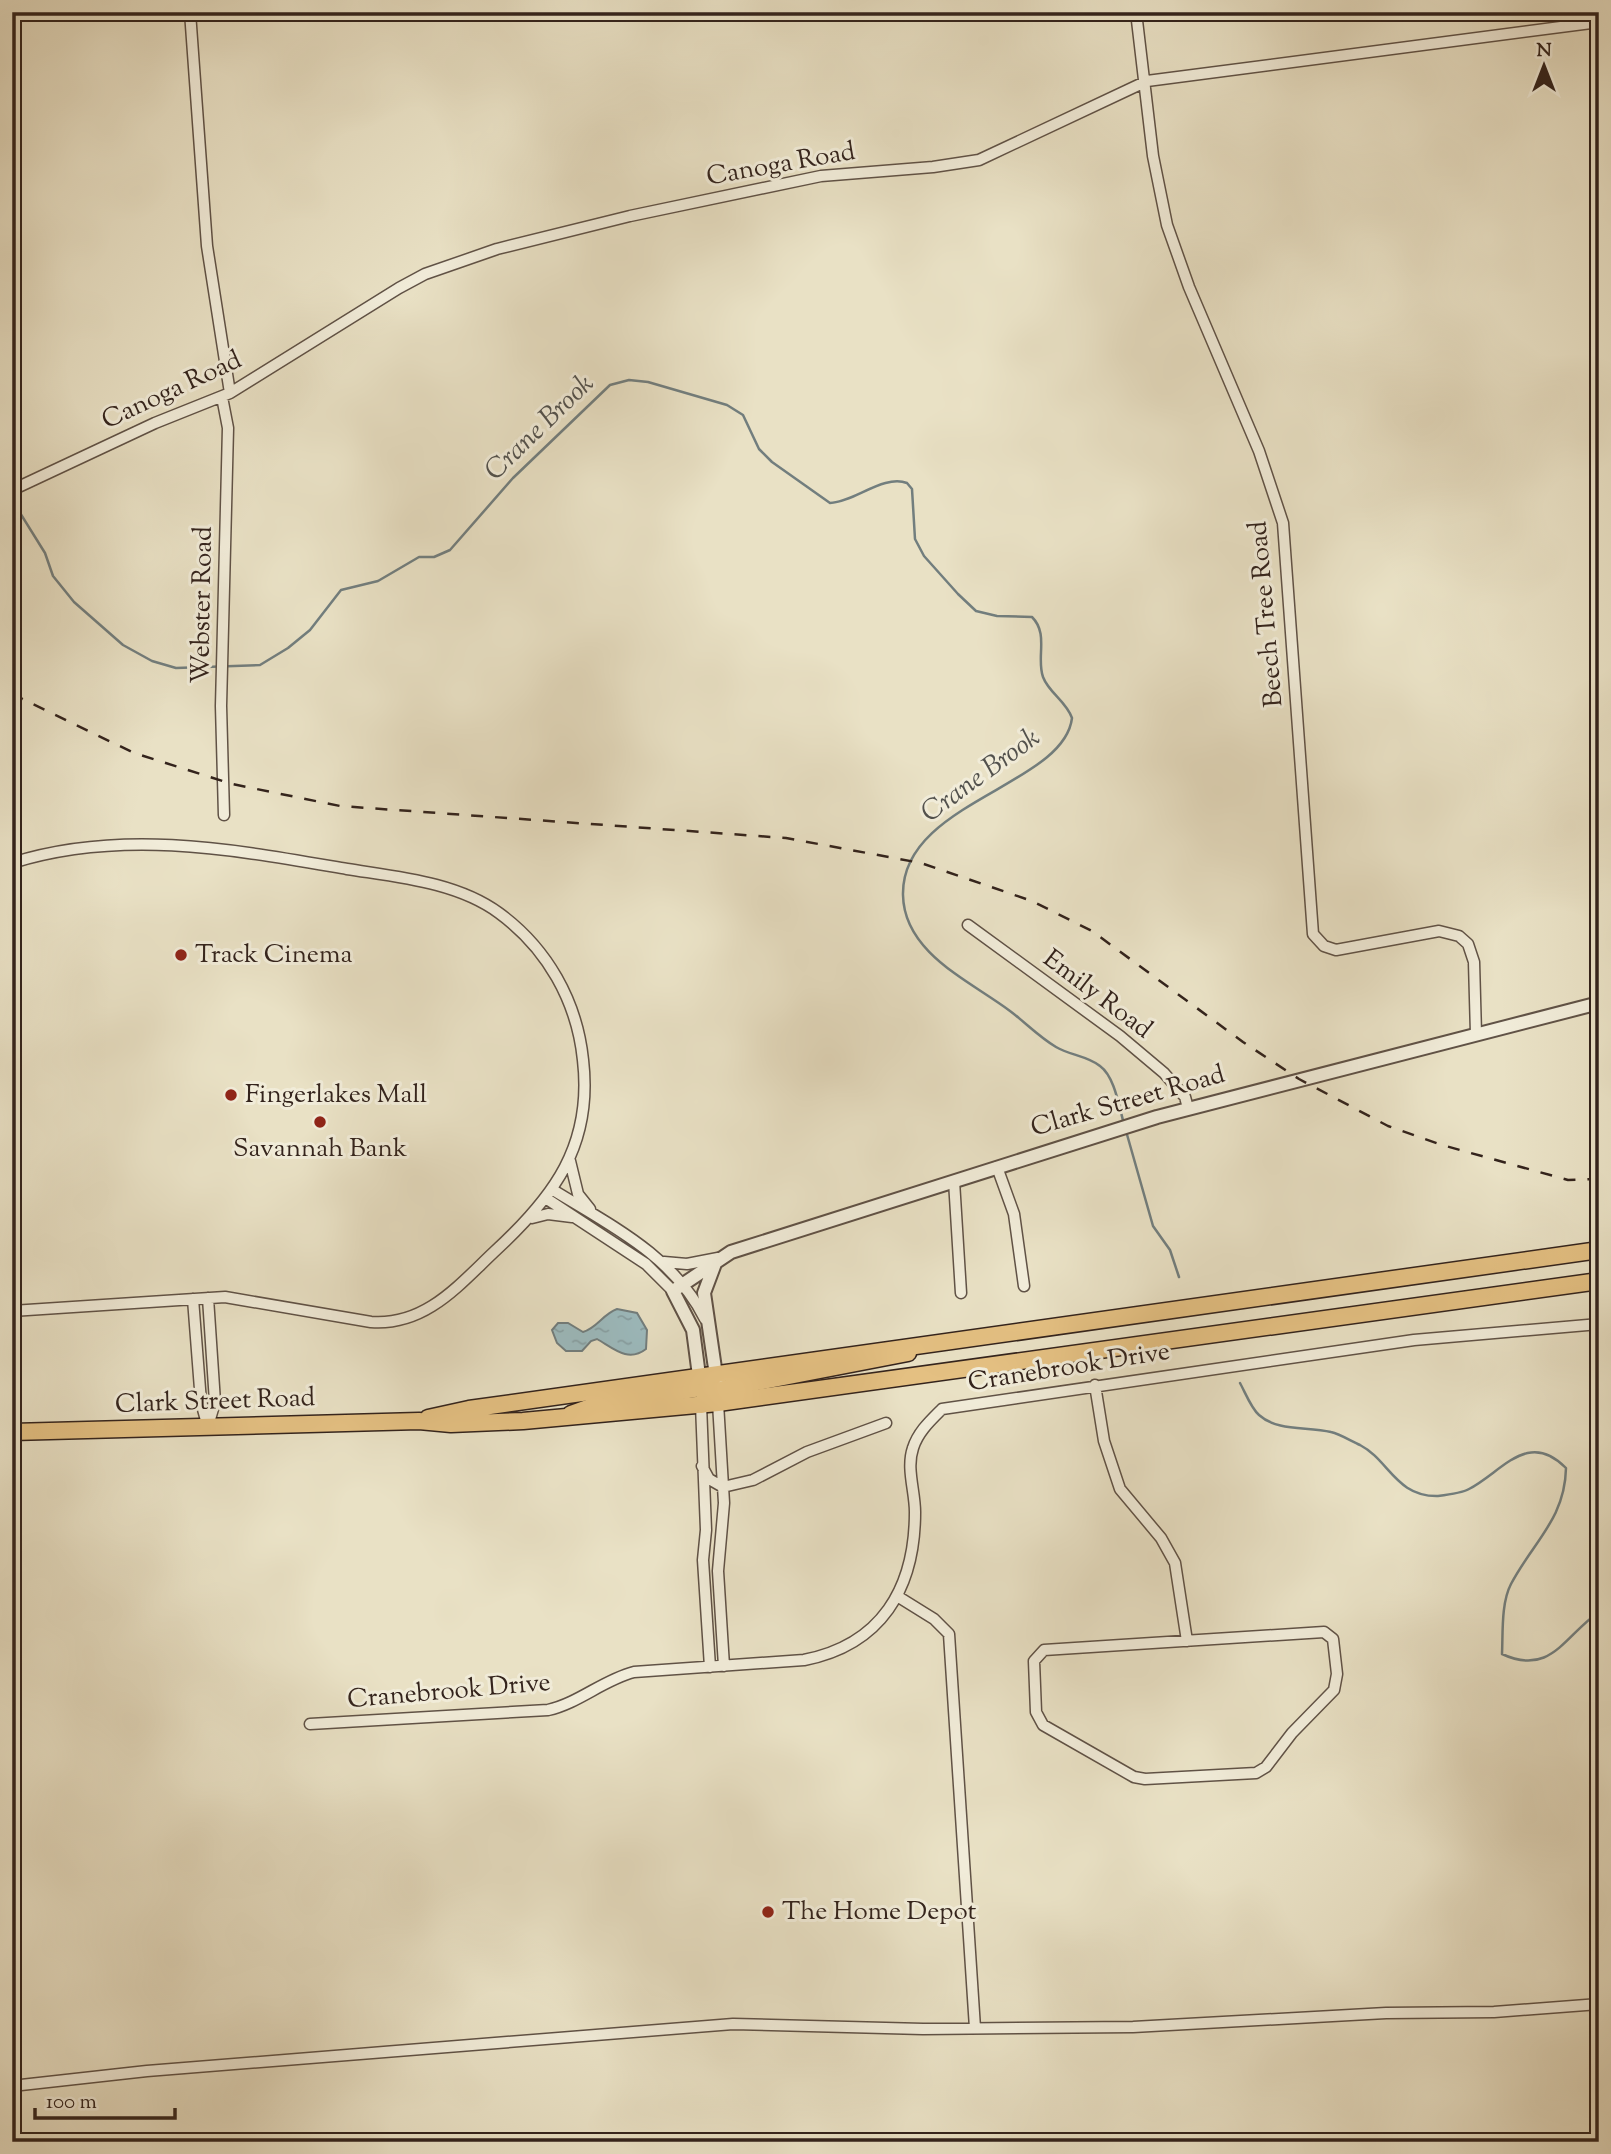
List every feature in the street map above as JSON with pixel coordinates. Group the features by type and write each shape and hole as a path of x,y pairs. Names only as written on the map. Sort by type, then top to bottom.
{"highway":[{"path":"709,1390 968,1337 1599,1250"},
{"name":"Clark Street Road","path":"419,1421 469,1409 709,1390 1599,1280"},
{"name":"Clark Street Road","path":"12,1432 419,1421 451,1424 559,1418 709,1390"}],"street":[{"name":"Webster Road","path":"190,12 207,246 228,428 222,681 224,815"},
{"name":"Beech Tree Road","path":"1136,12 1153,156 1167,225 1189,287 1259,451 1283,523 1313,934 1324,946 1336,950 1439,932 1459,936 1468,944 1473,955 1476,1034"},
{"name":"Canoga Road","path":"12,491 155,423 226,395 399,288 465,259 576,228 821,176 933,167 979,160 1144,82 1599,22"},
{"path":"12,863 103,846 208,846 433,884 498,912 543,956 571,1005 578,1029 585,1097 570,1161 550,1194 531,1218 442,1300 425,1312 403,1321 371,1322 246,1298 208,1298 12,1311"},
{"name":"Emily Road","path":"968,925 1120,1036 1180,1089 1188,1108"},
{"name":"Clark Street Road","path":"678,1287 718,1258 1076,1141 1188,1108 1599,1003"},
{"path":"570,1161 578,1194 597,1217"},
{"path":"998,1167 1014,1214 1024,1286"},
{"path":"954,1181 961,1293"},
{"path":"550,1194 597,1217 663,1261 678,1287 705,1319"},
{"path":"550,1194 579,1218 678,1287 709,1390 723,1487 718,1570 724,1666"},
{"path":"531,1218 548,1214 579,1218"},
{"path":"663,1261 687,1264 718,1258"},
{"path":"710,1667 703,1560 706,1530 701,1464 714,1350 705,1319 706,1282 718,1258"},
{"path":"208,1298 215,1402 208,1426"},
{"path":"193,1299 201,1402 208,1426"},
{"name":"Cranebrook Drive","path":"310,1724 548,1710 579,1698 618,1676 823,1657 865,1637 892,1608 912,1556 915,1510 911,1453 923,1428 942,1409 1414,1340 1599,1324"},
{"path":"1095,1385 1108,1456 1128,1502 1161,1538 1175,1563 1187,1641"},
{"path":"701,1464 709,1479 723,1487 753,1480 807,1452 886,1423"},
{"path":"897,1596 934,1619 949,1634 975,2028"},
{"path":"1327,1633 1333,1639 1335,1651 1335,1690 1292,1733 1266,1767 1256,1773 1140,1779 1046,1728 1038,1718 1033,1671 1038,1653 1187,1641 1327,1633"},
{"path":"12,2086 147,2071 733,2024 975,2028 1133,2027 1386,2013 1494,2012 1599,2004"}],"water":[{"path":"617,1309 637,1313 647,1330 646,1349 633,1355 627,1354 597,1339 591,1341 582,1351 566,1351 557,1343 552,1330 558,1323 568,1323 583,1332"}],"waterway":[{"name":"Crane Brook","path":"12,500 45,553 53,576 74,602 123,645 152,661 176,668 260,665 288,648 310,630 341,590 378,581 419,557 434,557 450,550 513,478 610,385 629,380 648,382 727,405 743,415 759,449 772,462 830,503 889,482 907,483 912,489 915,539 924,556 976,611 997,616 1032,617 1040,631 1043,677 1072,718 1062,741 1042,761 953,816 927,838 909,863 903,895 906,915 915,933 942,964 1010,1011 1050,1043 1100,1066 1113,1085 1124,1124"},
{"name":"Crane Brook","path":"1126,1131 1153,1226 1170,1250 1179,1277"},
{"path":"1240,1383 1253,1408 1267,1420 1284,1426 1322,1430 1342,1436 1370,1452 1412,1491 1424,1495 1438,1496 1466,1490 1527,1453 1539,1452 1552,1457 1566,1468 1560,1502 1511,1584 1503,1618 1502,1654 1519,1660 1545,1657 1599,1612"}],"railway":[{"path":"12,694 134,753 232,784 340,806 786,838 921,863 1032,901 1092,931 1243,1042 1299,1079 1388,1126 1442,1145 1568,1180 1599,1179"}],"place":[{"name":"Track Cinema","path":"181,955"},
{"name":"Fingerlakes Mall","path":"231,1095"},
{"name":"Savannah Bank","path":"320,1122"},
{"name":"The Home Depot","path":"768,1912"}]}
